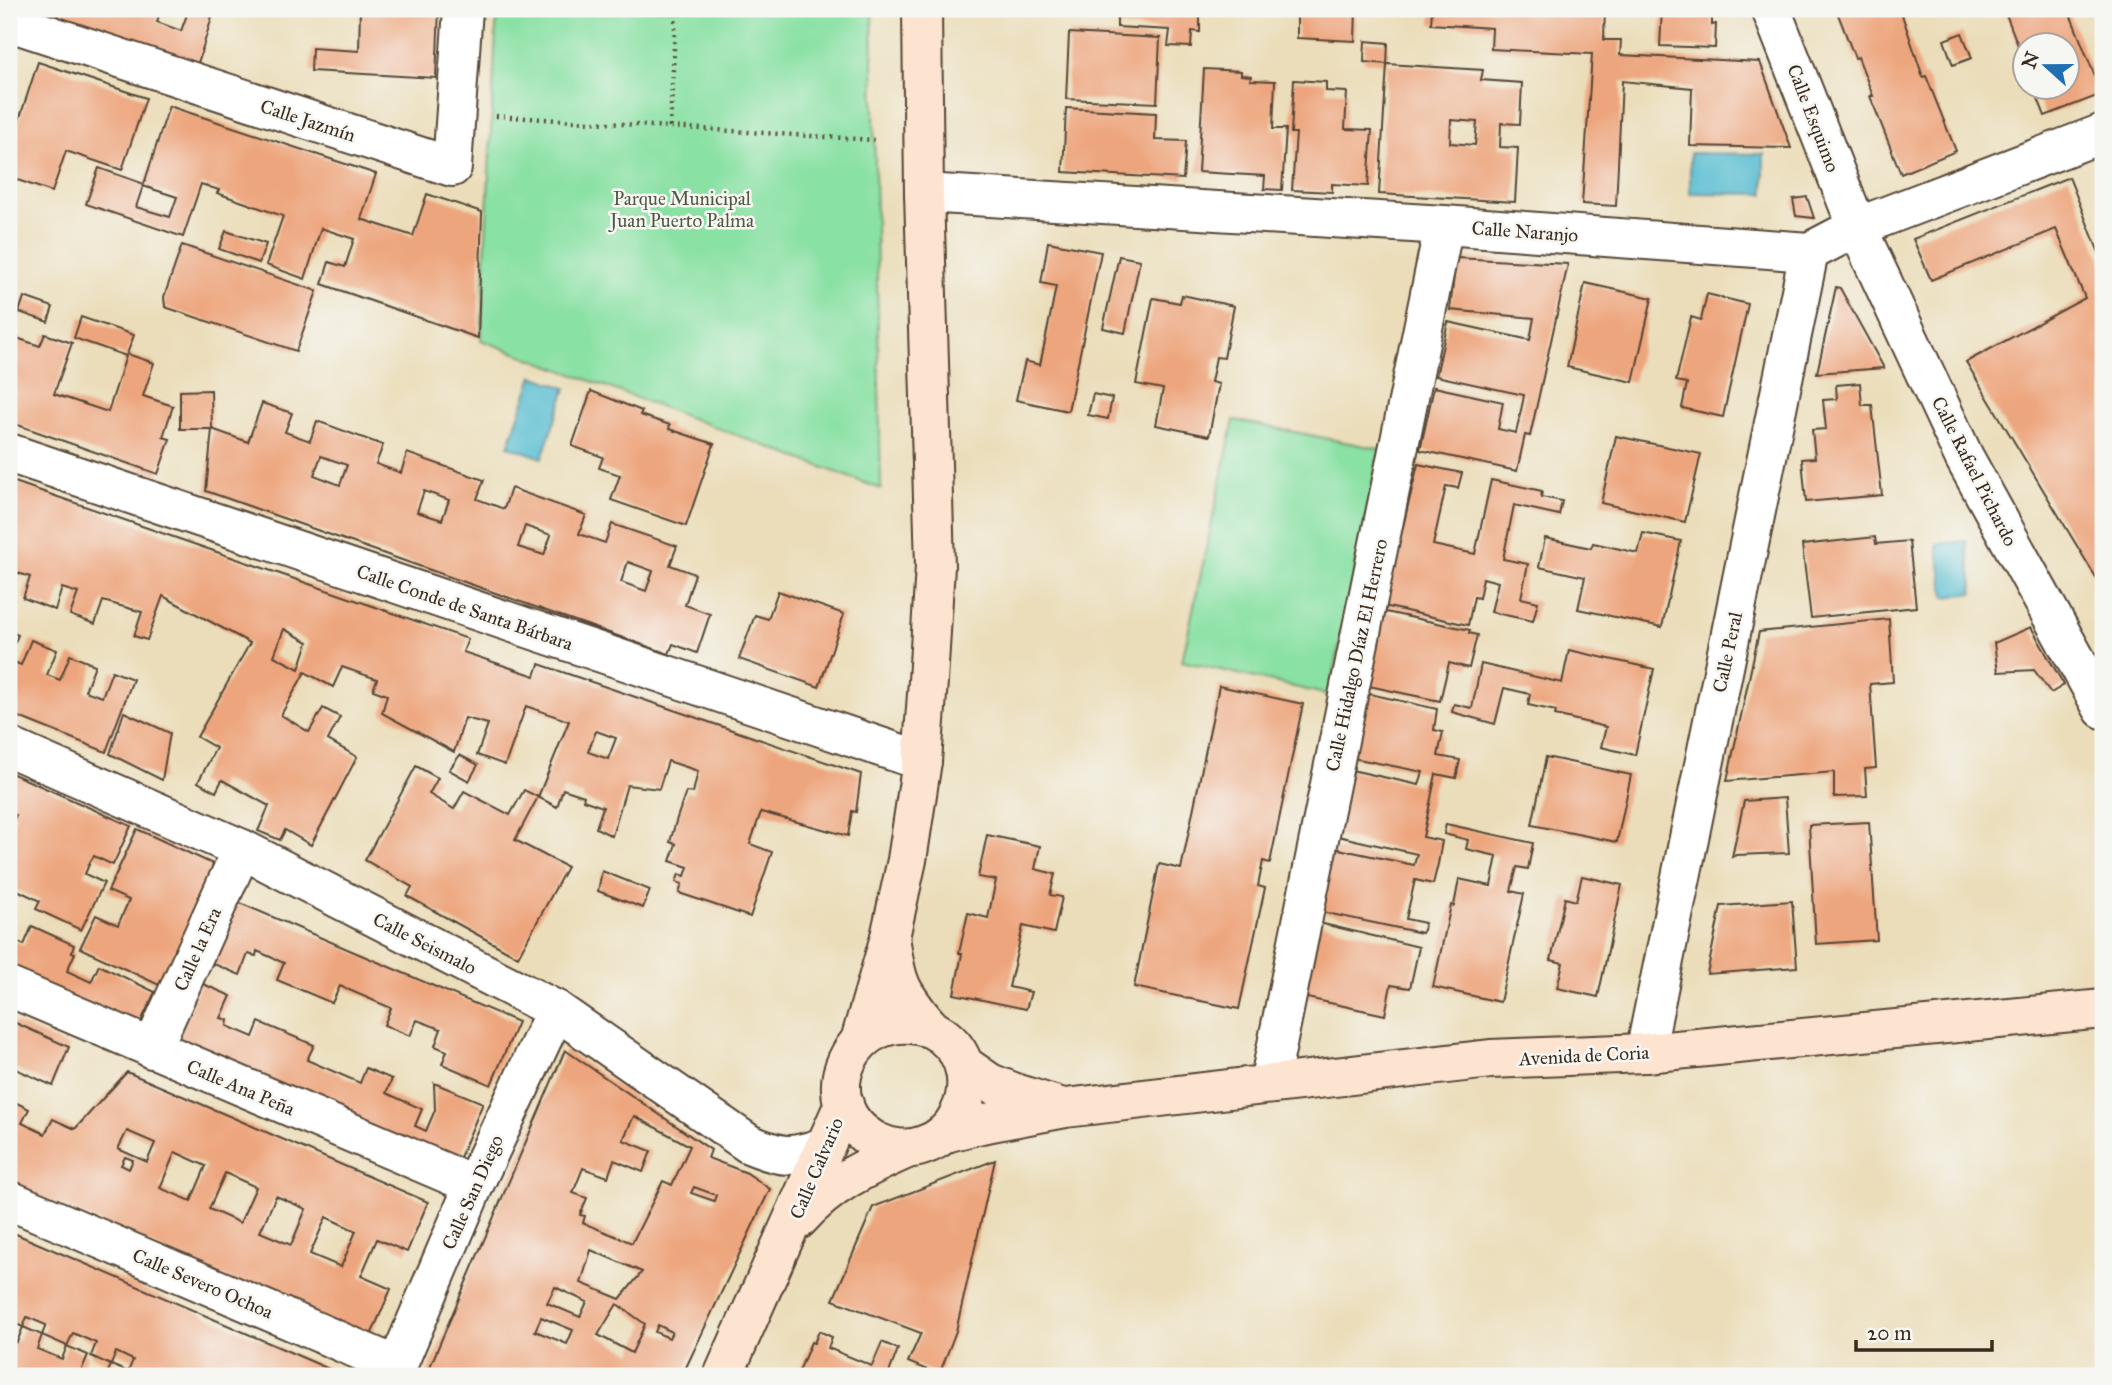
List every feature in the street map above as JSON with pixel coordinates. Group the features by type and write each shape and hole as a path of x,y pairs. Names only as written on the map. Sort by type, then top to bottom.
{"main road":[{"path":"860,1041 890,937 907,860 922,761 935,566 924,193 922,9"},
{"path":"890,937 894,963 904,992 932,1029 953,1046 964,1065 967,1092 955,1123 922,1146 907,1149 883,1145 868,1138 853,1123 844,1104 842,1076 851,1051 868,1033 887,1024 911,1023 932,1029"},
{"name":"Avenida de Coria","path":"944,1133 1065,1108 1490,1059 1644,1053 2103,1009"},
{"name":"Avenida de Coria","path":"964,1065 990,1083 1065,1108"},
{"name":"Calle Calvario","path":"723,1376 844,1104"},
{"name":"Calle Calvario","path":"788,1233 816,1200 841,1181 907,1149"}],"street":[{"name":"Calle Jazmín","path":"13,22 452,167 463,9"},
{"name":"Calle Esquimo","path":"1771,9 1857,227"},
{"path":"1809,252 1857,227 2103,134"},
{"name":"Calle Naranjo","path":"924,193 1444,225 1809,252"},
{"name":"Calle Hidalgo Díaz El Herrero","path":"1269,1084 1444,225"},
{"name":"Calle Rafael Pichardo","path":"1857,227 1964,457 2103,709"},
{"name":"Calle Peral","path":"1644,1053 1809,252"},
{"name":"Calle Conde de Santa Bárbara","path":"9,453 922,761"},
{"name":"Calle Seismalo","path":"9,747 242,849 556,1010 749,1144 768,1152 797,1157 823,1147"},
{"name":"Calle la Era","path":"152,1049 242,849"},
{"name":"Calle Ana Peña","path":"9,987 474,1185"},
{"name":"Calle San Diego","path":"395,1371 474,1185 556,1010"},
{"name":"Calle Severo Ochoa","path":"9,1200 395,1371"}],"path":[{"path":"670,127 676,9"},
{"path":"492,116 874,140"}],"green space":[{"name":"Parque Municipal Juan Puerto Palma","path":"497,9 872,9 881,489 481,340"},
{"path":"1234,420 1380,449 1329,695 1182,661"}],"water":[{"path":"1690,153 1764,154 1764,194 1690,193"},
{"path":"533,376 566,388 542,458 508,446"},
{"path":"1966,541 1974,593 1945,597 1937,544"}],"building":[{"path":"60,9 161,9 157,22 181,31 189,9 212,17 195,73 54,27"},
{"path":"360,9 439,9 436,78 311,71 312,48 359,51"},
{"path":"1117,9 1200,9 1200,32 1192,31 1191,47 1168,46 1170,30 1117,27"},
{"path":"1356,9 1355,41 1297,38 1297,10"},
{"path":"1432,9 1605,9 1604,40 1621,40 1620,55 1760,62 1791,148 1690,146 1692,88 1622,81 1616,206 1582,204 1592,54 1491,49 1492,28 1431,24"},
{"path":"1662,9 1712,9 1712,25 1716,24 1715,48 1660,46"},
{"path":"1836,9 1900,9 1923,77 1926,76 1956,151 1901,174 1870,96 1873,96 1858,57 1855,58"},
{"path":"2004,9 2068,9 2077,32 2013,32"},
{"path":"1069,33 1160,38 1157,103 1066,99"},
{"path":"1962,33 1972,58 1953,65 1944,40"},
{"path":"2080,39 2102,94 2045,116 2040,102 2080,102"},
{"path":"1365,41 1388,43 1387,64 1364,62"},
{"path":"38,62 146,98 122,170 66,151 52,192 9,177 9,151"},
{"path":"1387,64 1483,70 1481,80 1522,83 1520,124 1501,123 1500,147 1518,148 1515,202 1379,194","holes":["1451,120 1477,122 1475,145 1450,143"]},
{"path":"1204,69 1241,71 1241,75 1251,76 1250,80 1275,81 1273,129 1286,129 1282,190 1264,189 1265,176 1198,172"},
{"path":"1294,80 1326,82 1326,91 1347,92 1345,129 1372,130 1368,186 1332,184 1332,192 1292,190 1296,133 1291,133"},
{"path":"169,106 376,174 361,219 413,236 427,194 482,212 478,338 322,284 329,262 345,267 354,239 321,228 305,279 266,265 283,216 217,193 219,190 201,184 183,237 86,204 99,168 144,184","holes":["143,186 177,197 170,217 136,207"]},
{"path":"1066,108 1156,113 1155,140 1186,141 1183,179 1063,172"},
{"path":"2069,177 2103,263 2103,589 1966,362 2085,298 2056,229 1931,280 1913,239"},
{"path":"1807,197 1814,218 1796,216 1793,199"},
{"path":"226,231 266,244 259,263 219,249"},
{"path":"1048,242 1101,252 1068,411 1016,400 1025,361 1040,365 1050,317 1056,286 1041,283"},
{"path":"182,245 317,291 296,351 165,307 164,297"},
{"path":"1119,256 1140,260 1125,333 1103,328"},
{"path":"1456,258 1568,264 1530,436 1525,435 1517,471 1420,450 1434,387 1503,402 1498,429 1516,433 1523,401 1524,395 1436,376 1448,322 1530,340 1534,318 1450,310"},
{"path":"1585,283 1652,298 1633,382 1567,367"},
{"path":"1836,287 1840,288 1884,368 1817,373"},
{"path":"1707,294 1748,304 1723,417 1682,408 1687,383 1676,381 1691,317 1701,320"},
{"path":"1182,295 1234,306 1224,358 1216,357 1211,382 1219,384 1209,436 1156,425 1163,389 1136,384 1153,298 1180,303"},
{"path":"24,297 53,307 48,322 19,312"},
{"path":"9,311 18,314 11,336 40,346 45,334 72,343 54,394 108,412 126,356 74,338 81,317 134,335 127,354 154,363 143,396 173,406 163,437 170,439 158,474 9,422"},
{"path":"1860,383 1862,405 1872,405 1882,495 1806,502 1802,459 1815,458 1812,430 1826,429 1823,400 1837,399 1836,385"},
{"path":"211,390 212,429 180,429 180,391"},
{"path":"591,391 642,411 640,415 670,425 669,429 714,444 686,526 611,500 620,475 599,468 603,457 572,446"},
{"path":"1093,394 1112,398 1108,419 1088,415"},
{"path":"262,403 292,413 285,432 310,441 317,421 383,445 376,464 401,473 407,453 484,480 477,499 504,509 511,488 586,515 579,534 605,543 612,524 677,546 670,565 695,574 685,605 710,614 697,653 673,644 669,654 206,491 212,429 248,442","holes":["321,456 347,465 340,485 314,475","424,491 449,500 442,520 417,512","525,526 551,535 544,555 518,547","628,562 653,571 646,591 621,582"]},
{"path":"1616,436 1701,454 1685,522 1601,503"},
{"path":"1418,464 1462,473 1458,488 1446,486 1433,545 1475,554 1491,480 1542,491 1541,497 1562,501 1559,515 1514,505 1503,559 1528,564 1521,598 1538,602 1533,621 1491,612 1498,582 1483,578 1479,598 1474,597 1468,625 1384,606"},
{"path":"9,480 468,639 463,652 535,676 539,664 861,774 856,812 852,811 848,836 761,812 750,844 772,852 750,917 679,893 682,884 676,882 679,874 685,876 688,867 670,861 676,844 670,842 686,792 693,793 698,771 668,761 659,789 627,785 612,836 596,828 603,807 583,800 584,796 563,789 557,807 538,797 569,721 526,706 505,765 477,755 488,724 465,718 454,752 382,713 387,695 373,690 377,679 342,667 333,687 305,672 281,715 309,732 323,708 340,717 328,740 357,757 311,845 285,830 280,840 258,831 269,806 222,780 216,792 198,782 216,748 197,737 250,643 163,596 147,640 134,636 142,612 103,601 95,624 70,615 78,593 62,588 55,610 23,598 30,577 15,572 9,588","holes":["284,629 308,642 299,669 274,656","596,731 616,738 608,759 588,752"]},
{"path":"1643,533 1681,541 1662,627 1578,609 1585,577 1539,567 1545,538 1591,548 1593,543 1638,553"},
{"path":"1875,537 1876,544 1909,541 1916,607 1811,618 1802,545"},
{"path":"778,591 844,614 819,687 739,659 755,615 768,619"},
{"path":"1381,611 1470,630 1469,633 1477,635 1469,668 1449,663 1440,701 1364,685"},
{"path":"1889,619 1893,682 1870,684 1876,768 1865,769 1867,796 1834,797 1834,772 1727,781 1759,632"},
{"path":"2031,627 2064,685 2051,693 2034,670 1998,672 1994,643"},
{"path":"9,631 18,635 9,656"},
{"path":"31,640 57,650 47,675 60,680 70,655 95,665 85,691 102,697 112,671 133,679 106,752 9,713 9,660 21,665"},
{"path":"1569,650 1654,669 1635,755 1601,747 1606,727 1555,715 1556,711 1528,705 1530,694 1504,688 1495,724 1452,712 1454,704 1472,708 1481,664 1562,683"},
{"path":"1219,686 1303,704 1270,863 1263,861 1258,886 1265,888 1239,1009 1134,987 1159,864 1181,869"},
{"path":"1361,692 1437,709 1434,730 1443,732 1438,756 1460,760 1456,778 1436,774 1423,837 1442,841 1438,864 1433,884 1415,880 1406,919 1425,923 1422,933 1317,911 1329,847 1414,865 1417,854 1333,835 1347,769 1419,785 1423,772 1348,757"},
{"path":"124,712 170,733 162,780 110,754"},
{"path":"460,755 478,765 469,781 449,770"},
{"path":"1546,757 1631,775 1617,842 1532,825"},
{"path":"416,766 438,778 429,794 454,809 464,791 510,815 524,790 538,797 515,840 567,867 518,957 407,896 412,887 365,860"},
{"path":"11,773 131,826 113,865 94,856 90,862 85,874 104,883 81,930 36,909 40,901 9,886 9,830 16,815 9,812"},
{"path":"1785,798 1789,853 1732,857 1744,801"},
{"path":"1869,822 1877,940 1816,944 1809,825"},
{"path":"1446,824 1533,843 1528,869 1517,867 1511,891 1524,894 1500,1002 1433,987 1459,879 1491,886 1497,856 1466,849 1468,840 1444,834"},
{"path":"137,829 215,865 159,985 80,948 96,915 118,925 129,900 108,891"},
{"path":"987,835 1040,846 1035,869 1055,874 1050,895 1062,897 1054,933 1023,926 1009,987 1031,992 1026,1009 954,994 968,913 988,918 996,880 978,877"},
{"path":"602,871 650,890 643,908 598,891"},
{"path":"1582,876 1622,885 1598,997 1557,988 1563,963 1551,960 1565,898 1576,901"},
{"path":"235,901 518,1022 491,1085 442,1064 447,1051 435,1046 441,1029 417,1020 410,1036 384,1025 391,1008 340,986 332,1003 277,980 284,963 257,951 256,956 248,954 240,975 209,962"},
{"path":"1792,901 1797,967 1707,974 1721,906"},
{"path":"1315,922 1419,947 1410,988 1391,985 1385,1015 1298,996"},
{"path":"32,926 74,945 72,952 75,953 67,971 91,982 99,965 155,992 138,1028 9,972 9,938 24,945"},
{"path":"201,983 231,996 221,1018 228,1020 227,1026 253,1037 259,1022 314,1045 307,1060 360,1083 366,1068 392,1079 386,1093 422,1109 415,1126 426,1131 435,1110 434,1083 483,1103 456,1167 175,1044"},
{"path":"9,1020 69,1047 53,1086 9,1066"},
{"path":"565,1050 711,1150 708,1158 747,1173 770,1189 682,1376 426,1376","holes":["634,1116 690,1146 672,1185 663,1181 632,1243 583,1223 585,1216 580,1215 587,1198 573,1193 583,1168 608,1177 614,1160 643,1172 651,1151 623,1140","694,1187 716,1195 714,1201 691,1193","591,1250 642,1272 620,1299 581,1283","555,1287 587,1302 580,1317 547,1303","617,1304 645,1324 632,1353 598,1335","541,1317 573,1330 567,1344 535,1331","658,1325 672,1332 669,1338 655,1332"]},
{"path":"127,1072 428,1202 407,1252 377,1239 361,1276 391,1289 369,1340 9,1183 9,1099 29,1109 22,1123 45,1134 53,1119 75,1129","holes":["127,1131 155,1143 147,1162 118,1149","175,1152 206,1166 191,1201 160,1188","125,1157 133,1160 129,1169 121,1165","225,1173 256,1187 240,1223 209,1209","276,1196 306,1209 291,1245 260,1232","326,1217 356,1231 341,1267 310,1254"]},
{"path":"995,1160 956,1331 939,1375 908,1362 921,1333 833,1300 873,1207"},
{"path":"9,1231 345,1376 173,1376 161,1371 158,1376 136,1376 130,1373 129,1376 106,1376 111,1365 91,1356 96,1343 73,1333 67,1346 42,1335 46,1325 27,1317 23,1327 9,1321","holes":["116,1352 133,1360 128,1372 111,1365"]},
{"path":"23,1327 42,1335 37,1349 62,1359 67,1346 88,1355 79,1376 9,1376 9,1338 17,1342"},
{"path":"819,1331 832,1337 828,1348 872,1366 882,1342 898,1349 890,1376 797,1376 811,1342 814,1343"}]}
